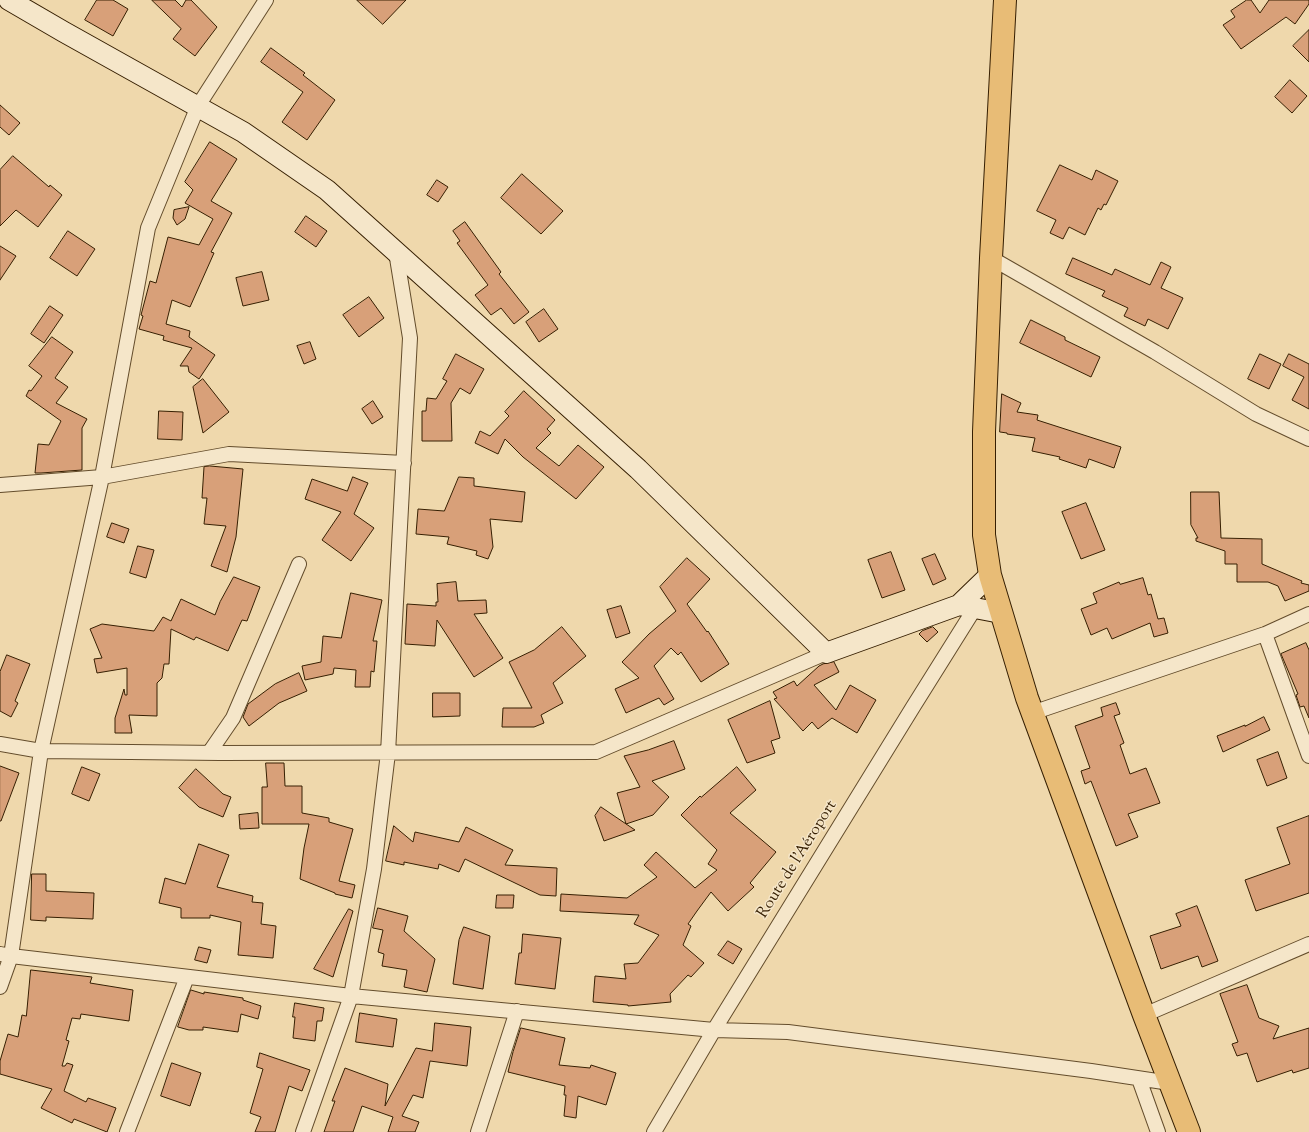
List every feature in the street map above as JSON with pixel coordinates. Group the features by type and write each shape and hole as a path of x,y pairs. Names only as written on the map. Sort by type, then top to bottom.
{"highway":[{"path":"1005,0 991,258 984,432 984,535 990,575 1032,713 1189,1132"}],"street":[{"path":"9,0 243,132 327,190 638,469 826,653"},
{"path":"0,988 41,751 102,477 148,228 198,106 266,0"},
{"path":"303,1132 351,996 374,869 388,753 410,338 396,252"},
{"path":"991,258 1155,352 1256,414 1309,439"},
{"path":"0,485 102,477 229,454 404,463"},
{"path":"208,753 232,718 299,564"},
{"path":"967,606 990,575"},
{"path":"0,744 41,751 208,753 596,752 826,653 967,606 1001,613"},
{"name":"Route de l'Aéroport","path":"654,1132 714,1030 904,720 967,606"},
{"path":"1032,713 1266,634 1309,614"},
{"path":"1266,634 1309,756"},
{"path":"1144,1014 1309,944"},
{"path":"5,955 351,996 714,1030 788,1032 1170,1083"},
{"path":"127,1132 186,977"},
{"path":"478,1132 517,1011"},
{"path":"1138,1079 1158,1132"}],"building":[{"path":"97,0 113,0 128,9 113,36 85,20"},
{"path":"152,0 175,0 182,7 186,0 191,0 217,27 195,56 173,39 181,29"},
{"path":"357,0 406,0 383,24"},
{"path":"1247,0 1251,0 1260,13 1269,0 1309,0 1309,4 1295,24 1286,17 1241,49 1223,25 1235,17 1231,11"},
{"path":"1309,30 1309,62 1293,46"},
{"path":"271,48 305,73 303,75 335,100 307,140 282,122 303,92 261,62"},
{"path":"1290,80 1307,96 1292,113 1275,97"},
{"path":"0,105 20,123 9,135 0,127"},
{"path":"210,142 237,159 211,201 232,213 211,252 214,253 190,307 172,300 166,324 190,331 189,337 215,355 199,379 189,372 188,366 180,366 192,348 163,340 164,336 139,329 150,281 156,283 168,237 199,245 213,219 185,203 193,190 185,182"},
{"path":"13,156 49,187 50,185 62,195 38,227 16,210 0,226 0,170"},
{"path":"1060,165 1092,180 1096,170 1118,181 1106,205 1104,204 1101,210 1098,208 1085,235 1069,227 1063,239 1050,233 1056,220 1037,211"},
{"path":"522,174 563,211 541,234 501,198"},
{"path":"437,180 448,187 438,202 427,195"},
{"path":"189,207 185,219 177,225 173,218 174,210"},
{"path":"306,216 327,231 316,247 295,232"},
{"path":"465,222 501,272 499,274 529,312 514,324 501,308 491,315 475,295 488,285 457,243 460,241 453,231"},
{"path":"68,231 95,249 77,276 50,258"},
{"path":"0,246 16,256 0,280"},
{"path":"1073,258 1112,275 1115,269 1150,285 1161,262 1171,267 1161,288 1183,298 1168,329 1148,319 1145,326 1124,316 1128,308 1102,296 1105,291 1066,274"},
{"path":"262,272 269,300 243,306 236,278"},
{"path":"369,297 384,318 359,337 343,315"},
{"path":"50,306 63,315 44,343 31,334"},
{"path":"544,309 558,329 539,342 526,322"},
{"path":"1031,320 1065,337 1065,340 1100,357 1091,377 1020,343"},
{"path":"52,337 73,352 55,378 68,387 56,403 87,419 82,428 82,470 35,473 38,444 49,445 61,421 26,396 29,390 31,391 42,376 29,366"},
{"path":"310,342 316,359 304,364 297,346"},
{"path":"456,354 484,369 470,394 460,388 451,403 452,441 422,441 422,411 426,411 427,398 436,399 447,381 443,379"},
{"path":"1260,354 1281,364 1269,389 1248,379"},
{"path":"1289,354 1309,364 1309,409 1292,400 1304,377 1283,366"},
{"path":"203,379 229,412 203,433 193,387"},
{"path":"524,391 555,420 547,429 551,433 536,448 559,466 578,445 604,467 576,499 523,457 505,439 498,454 475,443 480,431 490,436 509,416 505,412"},
{"path":"1002,394 1021,403 1017,412 1038,415 1037,420 1121,447 1114,468 1089,459 1086,468 1059,459 1060,457 1032,451 1035,438 1000,432"},
{"path":"373,401 383,417 372,424 362,409"},
{"path":"159,411 183,412 182,440 158,439"},
{"path":"210,466 243,469 236,537 227,572 211,566 226,526 204,524 207,498 202,498 204,467"},
{"path":"353,477 368,483 354,514 374,528 351,561 322,540 341,512 305,499 312,479 347,491"},
{"path":"459,477 474,478 474,486 525,492 522,522 490,519 493,547 488,559 476,555 477,551 447,544 449,537 416,534 418,509 444,511"},
{"path":"1191,492 1219,492 1221,538 1262,539 1262,564 1302,581 1301,583 1309,585 1309,591 1285,601 1278,586 1268,582 1237,582 1237,564 1225,564 1225,551 1196,541 1196,538 1198,538 1191,525"},
{"path":"1086,503 1105,550 1081,559 1062,512"},
{"path":"112,523 129,529 124,543 107,537"},
{"path":"138,546 154,550 146,578 130,573"},
{"path":"891,552 905,590 882,598 868,560"},
{"path":"935,554 946,579 933,585 922,559"},
{"path":"687,558 710,579 687,604 707,632 708,631 729,664 701,682 681,652 678,655 671,648 654,666 674,699 664,705 659,698 626,713 615,689 639,678 622,662 649,634 676,611 660,587"},
{"path":"234,577 260,587 247,621 242,620 228,651 196,637 194,640 171,629 169,664 164,664 162,678 157,683 157,716 129,715 132,733 115,733 115,718 124,689 125,695 127,695 127,668 97,673 94,659 102,658 90,629 102,624 154,631 163,617 171,621 181,599 215,615 220,602"},
{"path":"1143,578 1148,595 1151,594 1158,619 1164,618 1168,633 1154,637 1150,623 1112,639 1107,628 1091,635 1081,609 1097,603 1093,593 1119,582 1120,584"},
{"path":"456,582 458,601 486,600 487,613 474,614 503,658 474,677 437,620 435,646 405,644 407,604 436,606 436,602 438,602 437,584"},
{"path":"351,593 382,600 373,641 377,641 374,672 371,671 370,687 355,687 356,670 334,668 333,674 305,680 302,666 321,662 323,636 341,638"},
{"path":"621,606 630,633 616,638 607,610"},
{"path":"562,627 586,656 553,683 563,703 541,715 544,723 534,727 502,727 503,708 532,708 509,662 534,650"},
{"path":"933,627 938,632 927,642 919,634 922,631"},
{"path":"1306,643 1309,650 1309,718 1304,706 1300,707 1296,695 1298,694 1281,654"},
{"path":"7,655 30,664 15,701 18,703 11,717 0,711 0,672"},
{"path":"834,662 839,672 814,685 836,710 850,685 876,700 857,733 832,718 818,729 812,722 803,731 774,699 777,698 773,692 794,681 797,686 819,666"},
{"path":"299,673 307,691 279,703 249,726 243,717 248,704 275,684"},
{"path":"433,693 460,693 460,716 433,717"},
{"path":"770,701 780,738 771,741 775,753 747,763 728,720"},
{"path":"1116,703 1120,714 1114,716 1124,743 1120,745 1130,774 1146,768 1160,803 1128,814 1138,837 1116,846 1091,781 1085,784 1081,771 1090,768 1075,726 1103,716 1101,708"},
{"path":"1264,717 1270,730 1223,752 1217,736 1245,726"},
{"path":"674,741 685,769 652,781 669,797 653,815 626,824 617,793 640,787 624,756"},
{"path":"1278,752 1287,778 1267,786 1257,760"},
{"path":"266,763 284,763 285,786 302,786 302,813 329,818 329,822 353,829 339,881 355,885 352,898 335,894 300,879 309,824 262,824 262,787 267,787"},
{"path":"0,766 19,773 1,821 0,821"},
{"path":"82,767 100,774 89,801 72,794"},
{"path":"737,767 756,790 730,813 776,852 750,883 754,887 728,911 711,892 697,911 688,924 691,926 683,945 704,963 691,977 688,975 670,994 671,1002 628,1006 593,1002 595,976 626,979 624,964 638,963 659,935 634,924 639,915 560,911 561,894 627,898 657,877 644,865 656,852 695,888 717,870 708,864 717,850 681,815 700,796 701,797"},
{"path":"196,769 223,794 231,797 223,817 199,807 179,788"},
{"path":"601,807 635,830 604,841 595,816"},
{"path":"258,813 259,828 240,829 239,815"},
{"path":"1309,816 1309,893 1256,911 1245,880 1290,864 1277,828"},
{"path":"394,826 413,842 415,832 459,842 466,827 513,850 505,865 557,868 556,896 540,895 465,859 459,872 439,864 438,869 404,862 404,865 386,861"},
{"path":"199,844 229,855 217,887 253,896 252,902 263,903 261,924 276,926 273,958 238,955 241,922 210,915 210,918 181,918 181,908 159,903 165,878 185,884"},
{"path":"32,874 46,874 46,891 94,893 93,919 46,917 46,921 31,920"},
{"path":"497,895 514,895 513,908 496,908"},
{"path":"1197,906 1218,961 1202,967 1198,956 1161,969 1150,936 1181,926 1176,914"},
{"path":"378,908 408,916 404,931 435,959 427,992 404,987 407,970 382,966 384,954 378,952 383,930 373,928"},
{"path":"349,909 353,911 333,977 314,969"},
{"path":"464,927 490,936 483,989 453,984 459,940"},
{"path":"523,934 561,938 555,989 515,984"},
{"path":"728,941 742,949 733,964 718,955"},
{"path":"199,947 211,950 207,963 195,960"},
{"path":"31,970 92,977 90,983 133,990 129,1021 81,1014 80,1019 72,1018 66,1040 69,1041 62,1066 65,1066 67,1063 73,1065 64,1091 86,1102 88,1098 116,1108 107,1132 74,1119 72,1123 41,1108 52,1089 0,1074 0,1061 8,1034 18,1037 22,1015 26,1016"},
{"path":"1247,985 1259,1018 1279,1026 1273,1039 1309,1028 1309,1068 1293,1073 1292,1070 1257,1082 1247,1053 1237,1056 1232,1044 1238,1042 1220,994"},
{"path":"191,990 204,994 204,992 243,998 243,1000 261,1006 258,1019 241,1014 238,1032 203,1027 203,1030 189,1030 178,1027"},
{"path":"295,1003 324,1008 322,1021 317,1021 315,1041 293,1038"},
{"path":"360,1013 397,1019 393,1047 356,1042"},
{"path":"435,1023 471,1027 467,1066 430,1061 423,1098 413,1095 402,1116 419,1122 415,1132 388,1132 393,1117 362,1106 353,1132 324,1132 335,1101 332,1101 345,1068 388,1084 385,1106 416,1048 432,1051"},
{"path":"521,1028 565,1038 559,1065 590,1068 591,1065 616,1073 606,1105 578,1096 576,1118 564,1116 566,1095 564,1095 565,1086 508,1072"},
{"path":"260,1053 310,1070 302,1091 289,1086 275,1132 255,1132 261,1117 250,1113 263,1069 257,1067"},
{"path":"172,1063 201,1073 190,1106 161,1096"}]}
